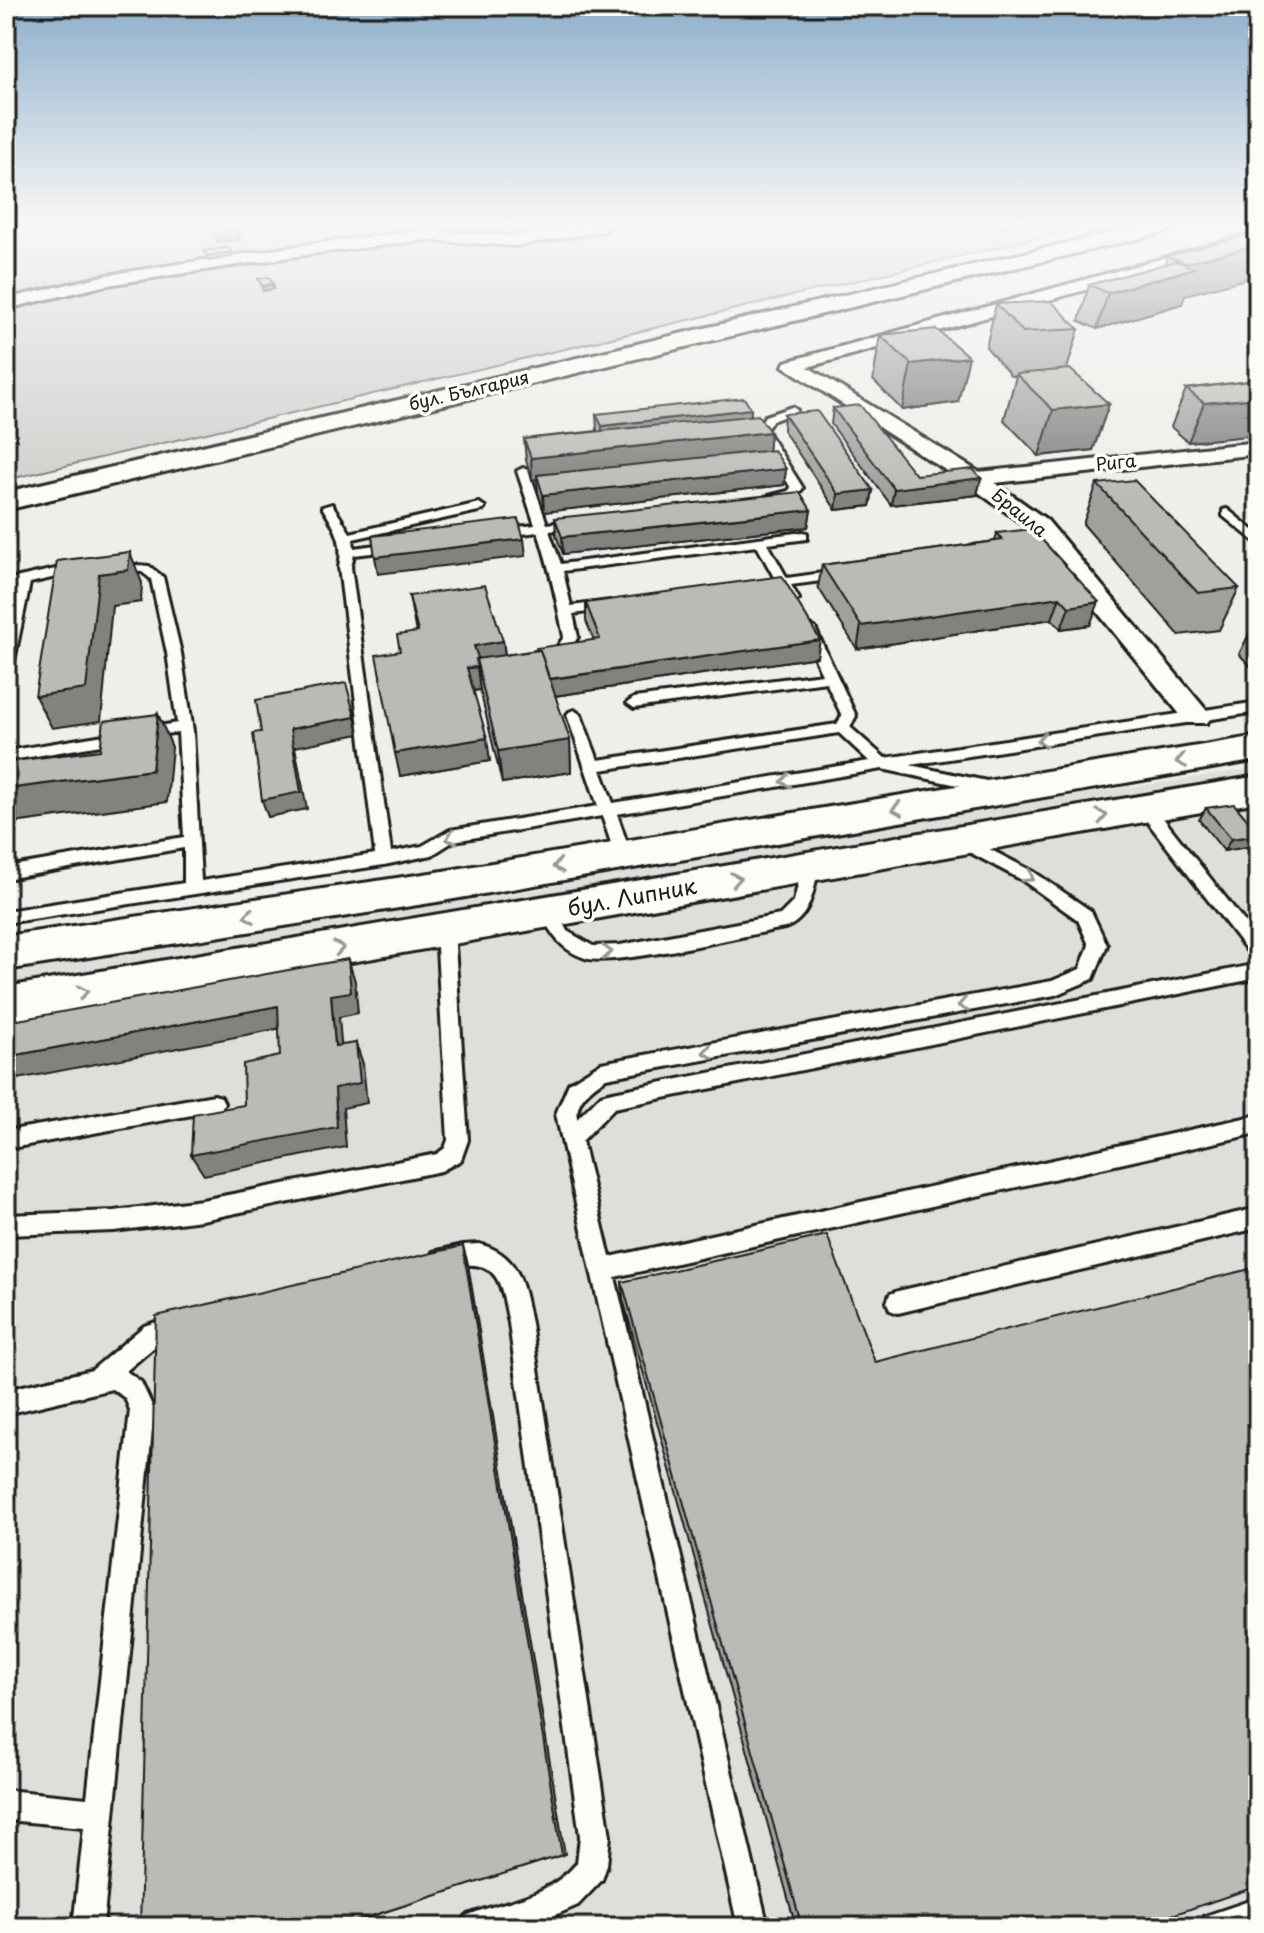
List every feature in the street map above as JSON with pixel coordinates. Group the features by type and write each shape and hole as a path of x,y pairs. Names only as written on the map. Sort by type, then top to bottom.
{"main road":[{"name":"бул. България","path":"6,484 729,316"},
{"name":"бул. България","path":"6,501 785,316"},
{"name":"бул. Липник","path":"6,953 432,869 623,855 1258,748"},
{"name":"бул. Липник","path":"6,1005 1258,789"},
{"path":"432,869 445,930"}],"street":[{"name":"Браила","path":"970,316 792,366 975,479 1039,525 1197,717"},
{"path":"994,316 1006,322"},
{"path":"814,379 1025,316"},
{"name":"Рига","path":"975,479 1258,448"}],"lane":[{"path":"761,430 767,419 792,410"},
{"path":"746,432 761,430"},
{"path":"752,502 781,498 797,488 761,430"},
{"path":"523,471 556,568 571,637 564,647"},
{"path":"328,507 348,544 345,567 384,859"},
{"path":"348,544 479,507"},
{"path":"1227,513 1258,540"},
{"path":"483,535 588,523"},
{"path":"556,568 803,536"},
{"path":"761,542 849,716 842,728"},
{"path":"348,544 408,544"},
{"path":"6,584 96,566 145,569 157,577 174,637 193,841 193,888"},
{"path":"752,586 856,573"},
{"path":"6,666 24,579"},
{"path":"563,611 626,602"},
{"path":"634,703 831,677"},
{"path":"6,917 384,859 432,869 450,836 882,764 1258,707"},
{"path":"574,715 610,810 623,855"},
{"path":"6,756 184,726"},
{"path":"842,728 882,764 1006,790"},
{"path":"592,766 842,728"},
{"path":"1146,808 1258,952"},
{"path":"753,1927 566,1114 576,1089 601,1071 1055,988 1087,974 1098,945 1085,916 1028,876 960,840"},
{"path":"6,873 193,841"},
{"path":"6,1225 114,1221 202,1210 441,1162 454,1154 458,1140 445,930"},
{"path":"573,1137 608,1101 1258,971"},
{"path":"6,1140 214,1103"},
{"path":"603,1269 1258,1124"},
{"path":"898,1302 1258,1218"},
{"path":"415,1265 473,1251 493,1258 507,1271 520,1323 595,1836 591,1871 572,1890 543,1905 477,1927"},
{"path":"101,1378 152,1334 199,1318"},
{"path":"6,1402 101,1378 123,1380 133,1390 142,1410 88,1927"},
{"path":"6,1805 98,1814"},
{"path":"1216,1927 1258,1913"}],"shaded area":[{"path":"6,316 704,316 6,480"},
{"path":"1258,768 1258,1927 6,1927 6,969 527,891 871,826"}],"building":[{"path":"1008,316 1066,316 1079,329 1023,332"},
{"path":"936,329 969,357 911,364 880,335"},
{"path":"1070,369 1109,404 1053,410 1016,374"},
{"path":"1258,380 1258,398 1204,403 1186,389"},
{"path":"744,398 751,409 602,426 596,414"},
{"path":"860,405 916,475 973,469 981,478 894,489 833,408"},
{"path":"817,411 873,490 838,494 784,414"},
{"path":"758,415 770,432 531,458 524,439"},
{"path":"774,450 786,469 543,495 537,475"},
{"path":"1134,480 1239,588 1198,593 1097,484"},
{"path":"800,492 811,510 562,537 555,518"},
{"path":"518,519 524,539 375,557 372,536"},
{"path":"1032,529 1099,602 1069,607 1060,597 861,626 822,565 1003,540 997,533"},
{"path":"130,552 128,570 99,574 86,689 35,696 57,561"},
{"path":"782,576 820,640 549,679 540,650 536,650 600,639 586,603"},
{"path":"485,585 503,641 474,646 477,667 467,668 487,738 395,753 376,655 400,651 397,635 418,632 409,596"},
{"path":"540,650 570,740 498,751 476,659"},
{"path":"346,683 355,717 290,729 301,792 262,800 253,733 261,732 256,700"},
{"path":"158,714 152,770 6,789 6,762 100,750 104,721"},
{"path":"1234,804 1258,835 1231,839 1206,808"},
{"path":"348,959 351,992 331,995 335,1046 356,1043 360,1083 335,1088 337,1127 191,1155 193,1114 244,1105 243,1064 280,1056 278,1006 6,1057 7,1022"},
{"path":"827,1235 875,1362 1258,1267 1258,1886 1137,1927 802,1927 622,1282"},
{"path":"463,1246 562,1855 337,1927 140,1927 156,1316"}]}
